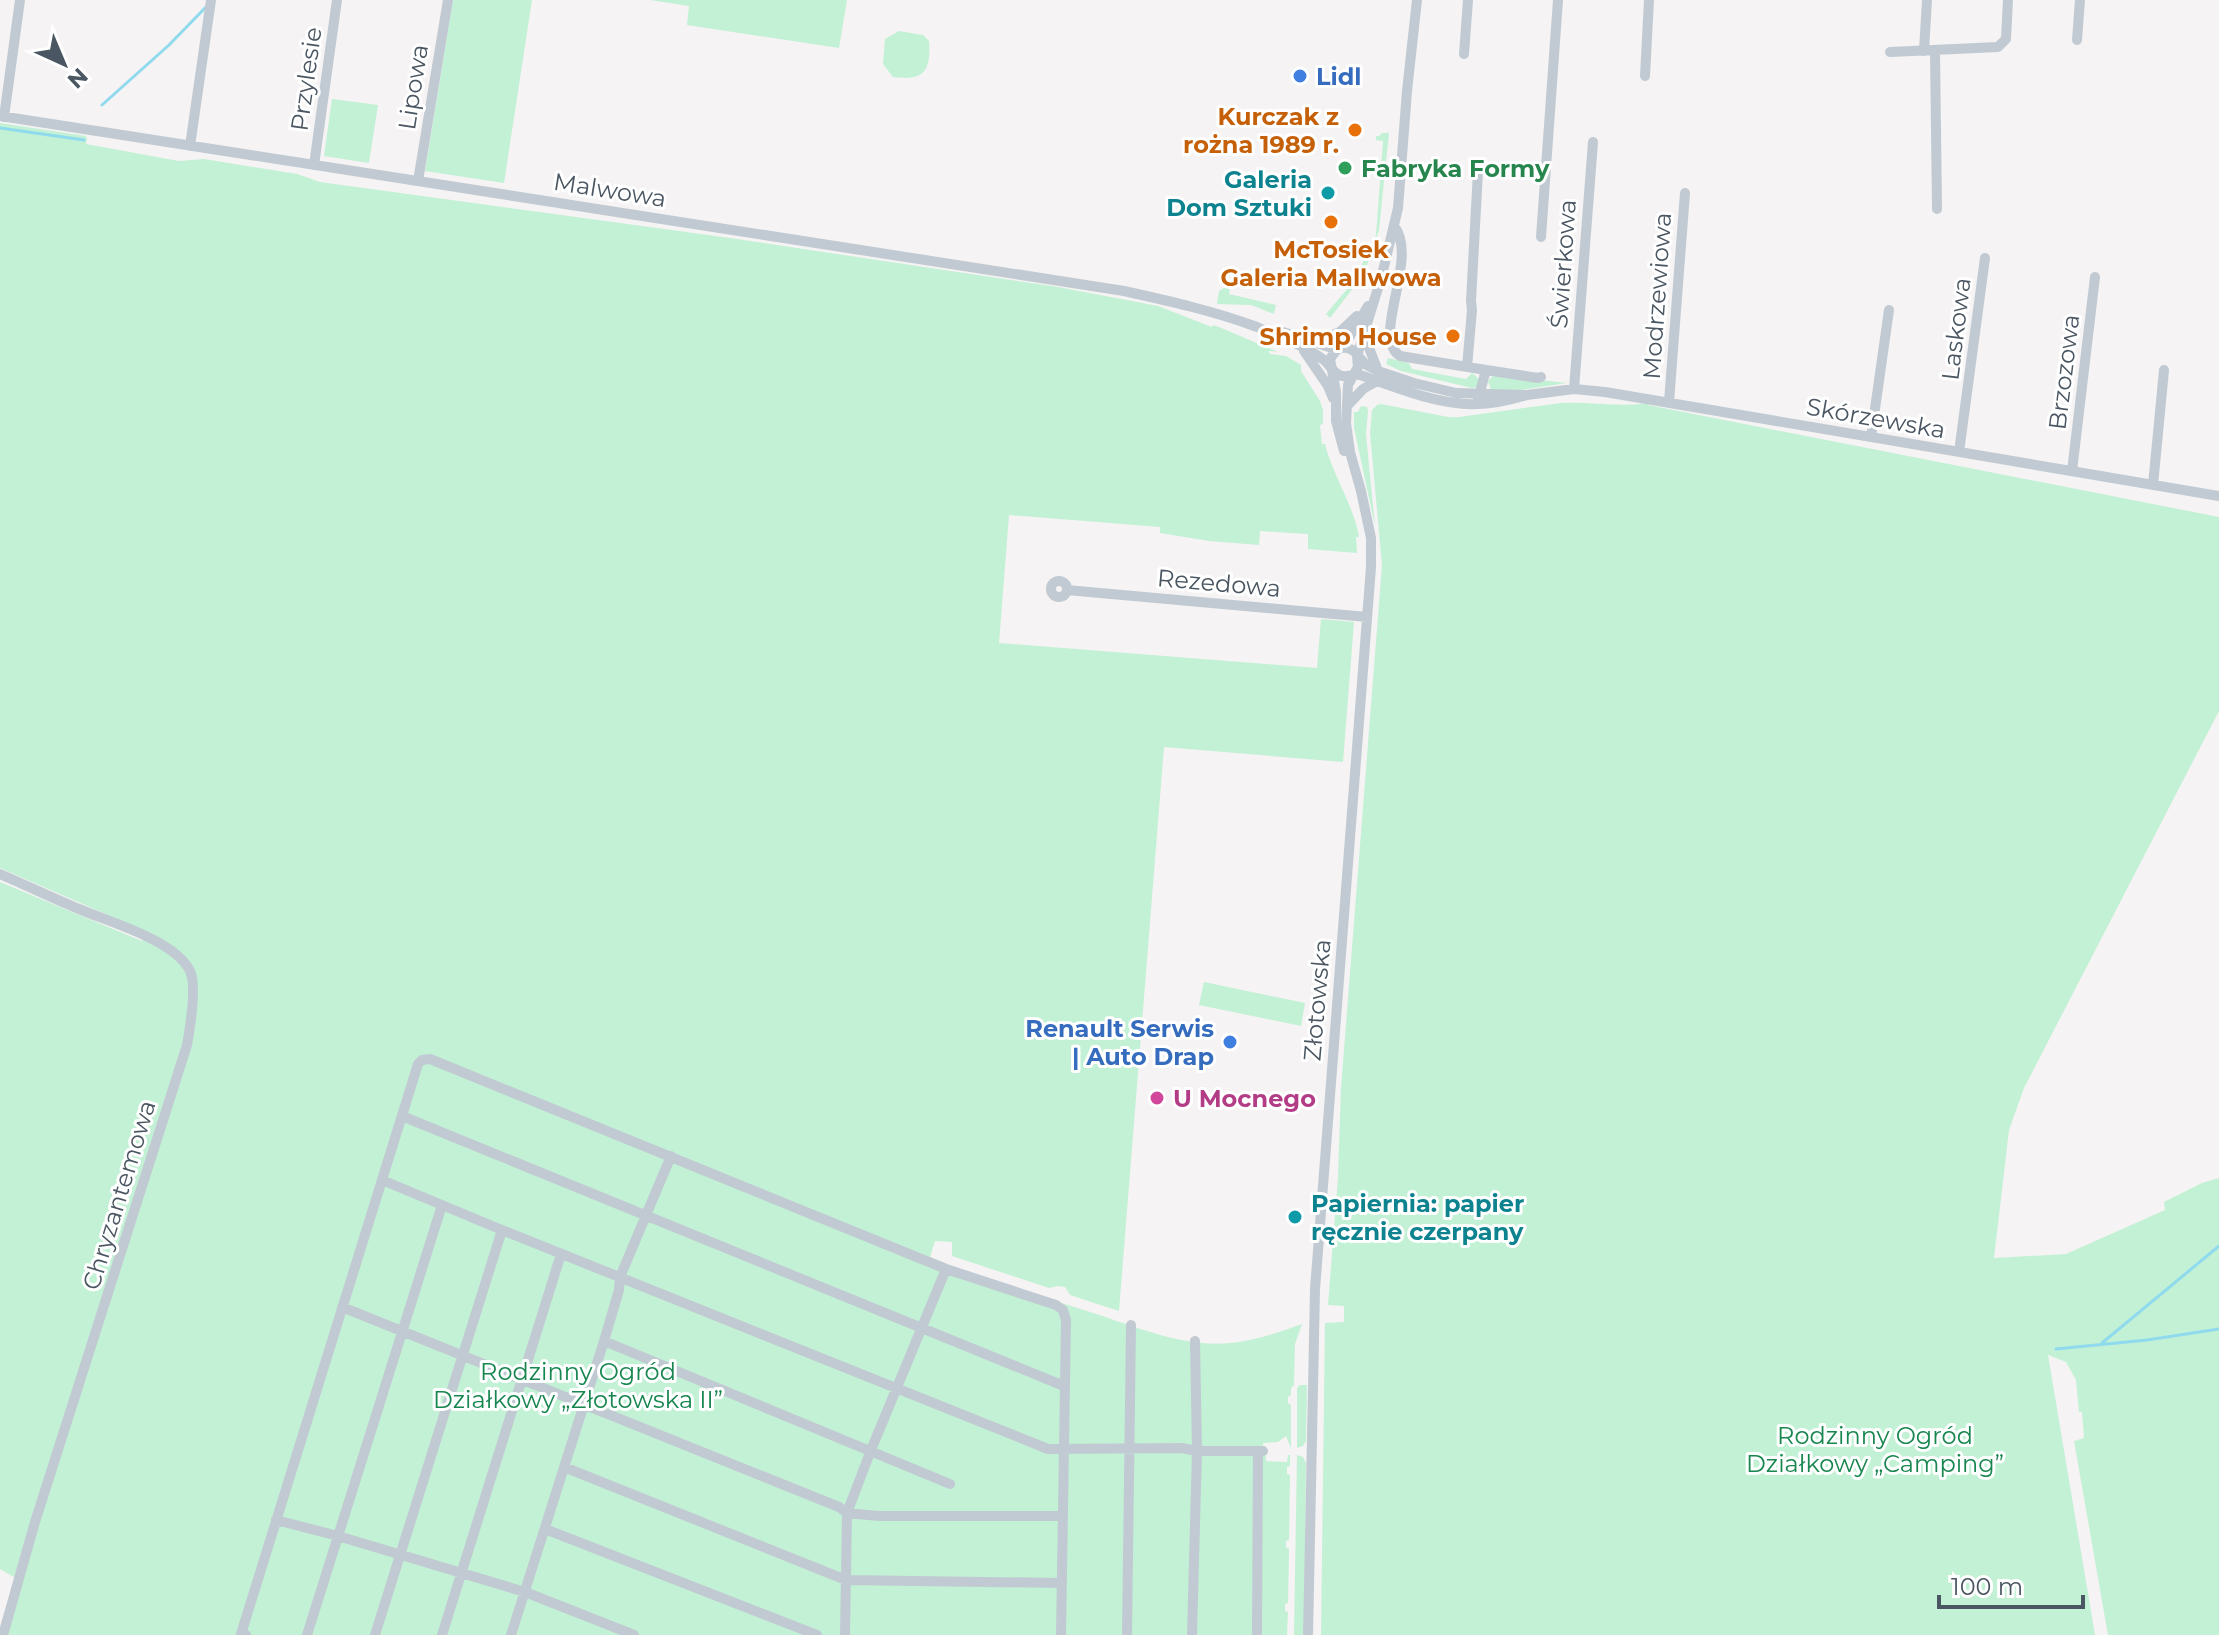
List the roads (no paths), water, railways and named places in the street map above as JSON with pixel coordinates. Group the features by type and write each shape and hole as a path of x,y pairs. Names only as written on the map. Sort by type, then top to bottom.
{"street":[{"path":"2,116 20,0"},
{"path":"190,146 211,0"},
{"name":"Przylesie","path":"314,165 337,0"},
{"name":"Lipowa","path":"418,181 448,0"},
{"path":"1374,298 1350,336 1331,357 1331,368 1340,375 1353,374 1358,367 1357,356 1363,339 1394,226 1398,208 1417,0"},
{"path":"1464,54 1468,0"},
{"path":"1541,237 1558,0"},
{"path":"1645,76 1649,0"},
{"path":"1927,0 1937,209"},
{"path":"1890,52 1998,47 2006,39 2008,0"},
{"path":"2077,40 2080,0"},
{"name":"Malwowa","path":"2,116 1124,291 1243,317 1340,349"},
{"name":"Świerkowa","path":"1574,389 1593,142"},
{"path":"1467,367 1478,171"},
{"name":"Modrzewiowa","path":"1669,402 1685,193"},
{"path":"1394,226 1401,239 1402,260 1393,305 1392,349 1400,356 1541,377"},
{"name":"Laskowa","path":"1959,452 1985,258"},
{"name":"Brzozowa","path":"2072,471 2095,277"},
{"path":"1314,342 1345,328 1374,298"},
{"path":"1871,437 1889,310"},
{"name":"Malwowa","path":"1213,312 1257,327 1302,348 1321,358 1331,368"},
{"path":"1302,348 1341,406 1377,376 1363,339"},
{"path":"1340,349 1351,349 1357,356"},
{"name":"Skórzewska","path":"1357,356 1377,376"},
{"name":"Złotowska","path":"1331,368 1341,406"},
{"path":"1478,399 1486,370"},
{"path":"2153,485 2164,370"},
{"name":"Skórzewska","path":"1353,374 1377,376 1478,399 1574,389 1605,392 2219,496"},
{"name":"Złotowska","path":"1308,1635 1314,1306 1372,554 1366,513 1336,421 1353,374"},
{"name":"Rezedowa","path":"1067,590 1367,617"},
{"name":"Chryzantemowa","path":"0,874 148,938 180,958 193,980 187,1045 35,1522 3,1635"},
{"path":"246,1635 241,1634 418,1064 430,1059 946,1269 1056,1305 1063,1310 1066,1320 1061,1635"},
{"path":"402,1116 1064,1386"},
{"path":"511,1635 604,1341 620,1277 671,1156"},
{"path":"382,1180 1048,1449 1260,1451 1257,1635"},
{"path":"307,1635 442,1205"},
{"path":"375,1635 502,1230"},
{"path":"442,1635 561,1254"},
{"path":"845,1635 847,1513 946,1269"},
{"path":"342,1307 839,1507 847,1513 879,1516 1063,1516"},
{"path":"1127,1635 1131,1325"},
{"path":"604,1341 950,1484"},
{"path":"1192,1635 1197,1451 1195,1341"},
{"path":"564,1467 846,1580 1062,1583"},
{"path":"276,1520 525,1592 634,1635"},
{"path":"545,1529 817,1635"}],"waterway":[{"path":"102,105 206,7"},
{"path":"0,128 84,140"},
{"path":"2102,1343 2219,1246"},
{"path":"2056,1349 2219,1329"}],"place":[{"name":"Lidl","path":"1300,76"},
{"name":"Kurczak z rożna 1989 r.","path":"1355,130"},
{"name":"Fabryka Formy","path":"1345,168"},
{"name":"Galeria Dom Sztuki","path":"1328,193"},
{"name":"McTosiek Galeria Mallwowa","path":"1331,222"},
{"name":"Shrimp House","path":"1453,336"},
{"name":"Renault Serwis | Auto Drap","path":"1230,1042"},
{"name":"U Mocnego","path":"1157,1098"},
{"name":"Papiernia: papier ręcznie czerpany","path":"1295,1217"}],"park label":[{"name":"Rodzinny Ogród Działkowy „Złotowska II”","path":"578,1385"},
{"name":"Rodzinny Ogród Działkowy „Camping”","path":"1875,1449"}]}
